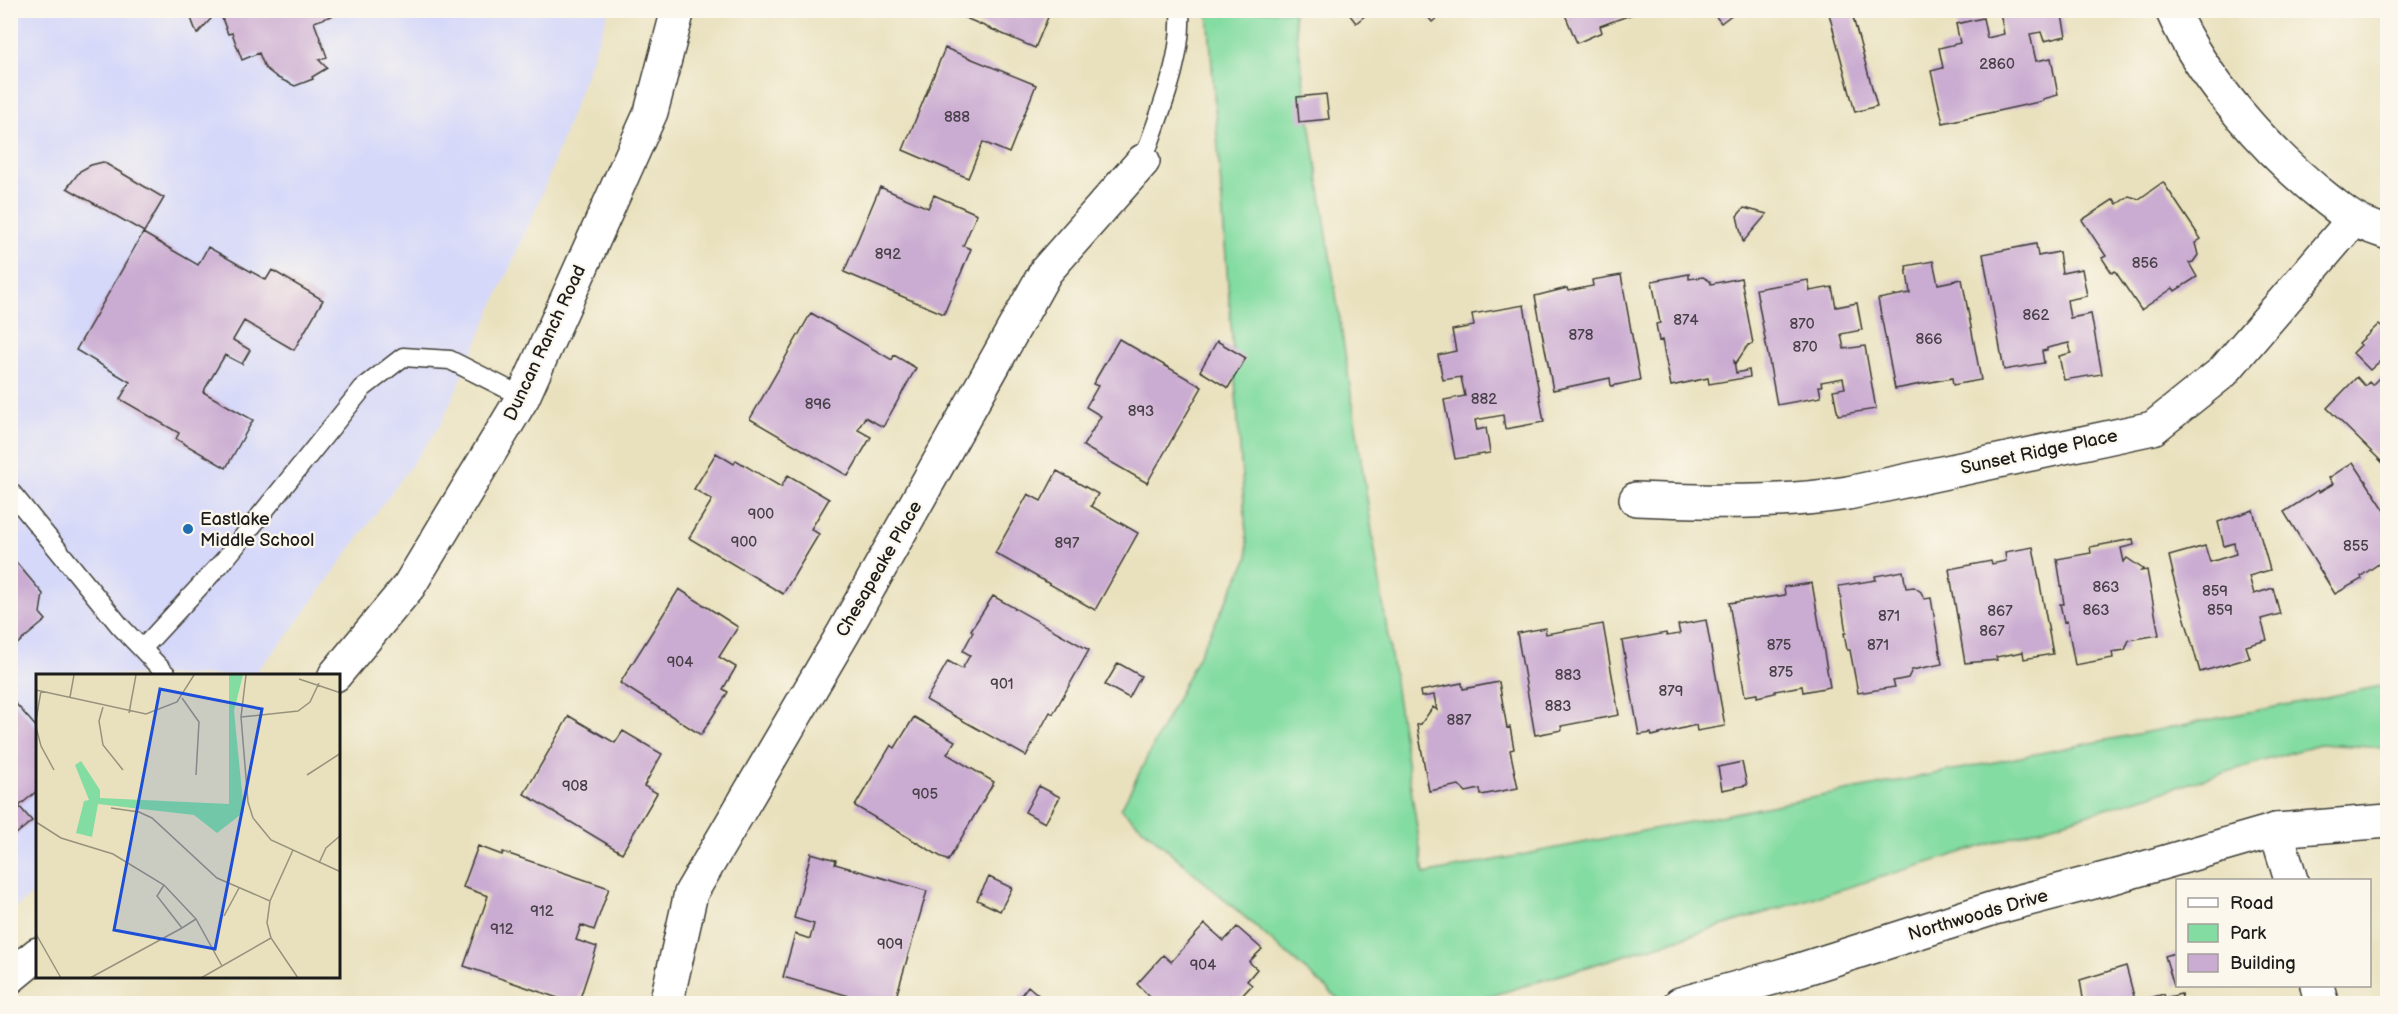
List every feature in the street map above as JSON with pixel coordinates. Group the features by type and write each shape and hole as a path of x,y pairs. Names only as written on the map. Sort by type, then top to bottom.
{"street":[{"name":"Duncan Ranch Road","path":"336,674 409,586 523,397 651,112 678,10"},
{"path":"2172,10 2198,57 2268,146 2309,185 2354,219 2388,233"},
{"name":"Chesapeake Place","path":"666,1004 691,893 849,622 1046,271 1143,161"},
{"name":"Sunset Ridge Place","path":"1636,499 1724,503 1808,499 1848,493 2153,428 2223,372 2354,219"},
{"name":"Northwoods Drive","path":"1680,1004 1798,970 1994,908 2276,830 2388,820"},
{"path":"2276,830 2291,879"},
{"path":"10,977 36,956"},
{"path":"2317,987 2322,1004"}],"lane":[{"path":"1143,161 1170,78 1180,26 1180,10"},
{"path":"142,649 226,558 363,388 403,357 450,360 523,397"},
{"path":"10,491 120,626 166,674"}],"shaded area":[{"name":"Eastlake Middle School","path":"11,11 609,11 541,197 441,424 289,634 254,674 36,674 36,892 11,911"}],"green space":[{"path":"1208,11 1293,11 1424,874 2387,685 2387,748 2319,744 1468,1003 1343,1003 1121,809 1248,558"}],"building":[{"path":"188,10 219,10 197,34"},
{"path":"219,10 346,11 314,22 327,57 319,60 327,68 312,77 313,79 295,86 278,78 265,68 259,53 242,60 232,33 228,34"},
{"path":"947,10 1051,10 1035,48"},
{"path":"1346,10 1372,10 1356,23"},
{"path":"1423,10 1447,10 1432,22"},
{"path":"1563,10 1644,10 1600,26 1602,32 1577,43"},
{"path":"1711,10 1738,10 1721,23"},
{"path":"1828,10 1851,10 1877,106 1855,112"},
{"path":"2061,10 2066,36 2044,41 2041,32 2030,34 2036,61 2051,58 2058,95 2043,99 2043,101 1943,123 1931,71 1943,68 1939,48 1960,43 1956,24 1983,18 1987,38 2004,34 2000,12"},
{"path":"945,48 1036,85 1009,153 983,142 968,178 903,150"},
{"path":"1326,94 1329,119 1299,122 1297,97"},
{"path":"103,162 164,198 144,232 67,188 80,171"},
{"path":"2163,182 2201,239 2195,243 2198,255 2193,262 2189,263 2197,277 2175,291 2173,288 2141,310 2115,271 2112,273 2102,258 2106,256 2082,220 2114,199 2117,204 2129,196 2139,199"},
{"path":"880,187 928,208 934,195 977,214 963,246 971,249 944,314 844,272"},
{"path":"1744,208 1767,214 1743,242 1737,216"},
{"path":"143,233 198,265 208,247 266,280 272,270 323,300 294,350 244,321 233,340 250,350 242,364 225,355 203,392 253,420 226,468 176,439 179,433 120,399 130,382 76,350"},
{"path":"2036,244 2038,256 2059,252 2062,273 2082,269 2087,296 2067,300 2070,318 2091,314 2102,374 2064,380 2059,356 2071,353 2069,343 2042,351 2044,363 2004,370 1983,254"},
{"path":"1933,261 1938,284 1962,279 1981,380 1953,385 1952,378 1895,389 1878,299 1910,293 1906,266"},
{"path":"1689,274 1689,279 1703,277 1711,284 1741,278 1753,344 1748,345 1736,363 1734,361 1736,373 1749,370 1750,377 1709,384 1708,378 1671,386 1662,340 1659,341 1656,324 1660,323 1652,281"},
{"path":"1621,275 1640,380 1611,386 1610,378 1553,390 1535,296 1567,288 1568,291 1593,286 1592,280"},
{"path":"1808,280 1810,291 1832,287 1836,307 1857,303 1862,330 1841,334 1844,349 1865,346 1876,409 1838,415 1833,390 1845,388 1843,378 1821,382 1822,386 1819,386 1821,397 1777,405 1756,289"},
{"path":"1524,305 1544,422 1505,429 1503,415 1475,420 1477,430 1486,428 1490,453 1455,459 1444,400 1465,396 1461,377 1443,380 1438,355 1456,351 1452,330 1474,326 1472,314"},
{"path":"811,313 892,360 894,355 916,368 883,427 865,417 858,430 871,437 848,476 750,419"},
{"path":"2379,324 2388,332 2388,468 2327,408 2357,377 2365,386 2369,382 2372,385 2387,370 2379,362 2370,370 2353,353 2361,345 2359,343"},
{"path":"1119,339 1202,387 1147,483 1083,446 1101,416 1086,407 1098,386 1093,384"},
{"path":"1217,341 1246,358 1228,388 1200,371"},
{"path":"716,453 734,464 736,460 781,487 788,475 829,499 811,529 819,534 783,594 689,538 712,500 694,489"},
{"path":"2353,462 2388,515 2388,567 2383,561 2361,576 2362,579 2335,594 2284,512 2318,490 2319,492 2333,484 2329,478"},
{"path":"1057,471 1098,494 1091,506 1138,533 1095,610 995,553 1028,494 1041,501"},
{"path":"2253,510 2270,570 2249,576 2254,594 2273,588 2280,614 2261,619 2267,640 2246,646 2250,658 2200,672 2169,556 2205,546 2210,562 2236,554 2234,543 2224,546 2218,522"},
{"path":"2133,539 2134,545 2121,548 2124,562 2127,558 2143,569 2141,571 2147,570 2159,635 2129,640 2125,650 2112,652 2113,658 2075,665 2067,621 2064,622 2060,604 2064,604 2057,559 2091,553 2090,547"},
{"path":"2033,547 2053,654 2024,659 2023,652 1996,657 1997,660 1965,663 1949,569 1991,561 1992,564 2006,561 2005,552"},
{"path":"10,555 43,594 40,613 46,620 10,650"},
{"path":"1903,571 1906,588 1914,587 1921,592 1924,599 1931,598 1942,664 1912,670 1908,678 1893,681 1895,687 1858,693 1850,650 1847,650 1839,586 1876,580 1875,576"},
{"path":"1812,583 1830,687 1803,692 1802,686 1757,697 1757,694 1745,696 1729,603 1785,595 1784,587"},
{"path":"679,589 738,627 719,657 736,667 723,689 728,692 701,735 620,683"},
{"path":"993,596 1089,650 1053,714 1050,712 1026,756 926,700 948,661 962,669 970,655 963,651 973,632 971,630"},
{"path":"1706,620 1725,726 1697,731 1696,725 1652,736 1651,733 1639,735 1622,641 1666,633 1667,636 1680,634 1678,625"},
{"path":"1603,624 1619,715 1561,726 1562,730 1535,735 1517,633 1545,628 1546,634"},
{"path":"1118,663 1141,676 1129,698 1105,685"},
{"path":"1499,682 1507,728 1510,727 1514,749 1510,750 1518,788 1481,795 1480,789 1466,792 1459,785 1429,791 1417,725 1421,724 1433,707 1437,710 1434,695 1421,697 1420,691 1462,683 1463,689"},
{"path":"10,697 36,727 36,792 19,806 32,821 10,839"},
{"path":"569,716 615,743 623,731 662,754 644,786 657,793 622,853 524,794"},
{"path":"914,717 955,741 947,754 994,782 948,861 855,806 891,745 895,748"},
{"path":"1742,762 1747,785 1722,790 1718,767"},
{"path":"1039,786 1060,797 1045,823 1025,812"},
{"path":"478,846 502,855 503,852 609,888 594,930 581,925 576,940 597,947 578,1004 560,1004 561,999 464,966 488,896 463,887"},
{"path":"811,853 836,860 835,864 927,891 894,1004 877,1004 783,977 795,934 810,939 814,924 794,918"},
{"path":"989,877 1012,888 1000,911 977,900"},
{"path":"1205,924 1224,941 1237,927 1262,949 1249,962 1257,969 1247,981 1252,985 1236,1002 1229,995 1225,999 1230,1004 1157,1004 1137,984 1163,955 1171,962"},
{"path":"2176,953 2176,986 2174,986 2165,956"},
{"path":"2126,966 2136,1004 2084,1004 2080,980"},
{"path":"1028,986 1049,1004 1014,1004"},
{"path":"2164,994 2165,998 2181,994 2184,1004 2143,1004 2142,1000"}],"place":[{"name":"Eastlake Middle School","path":"188,529"}]}
